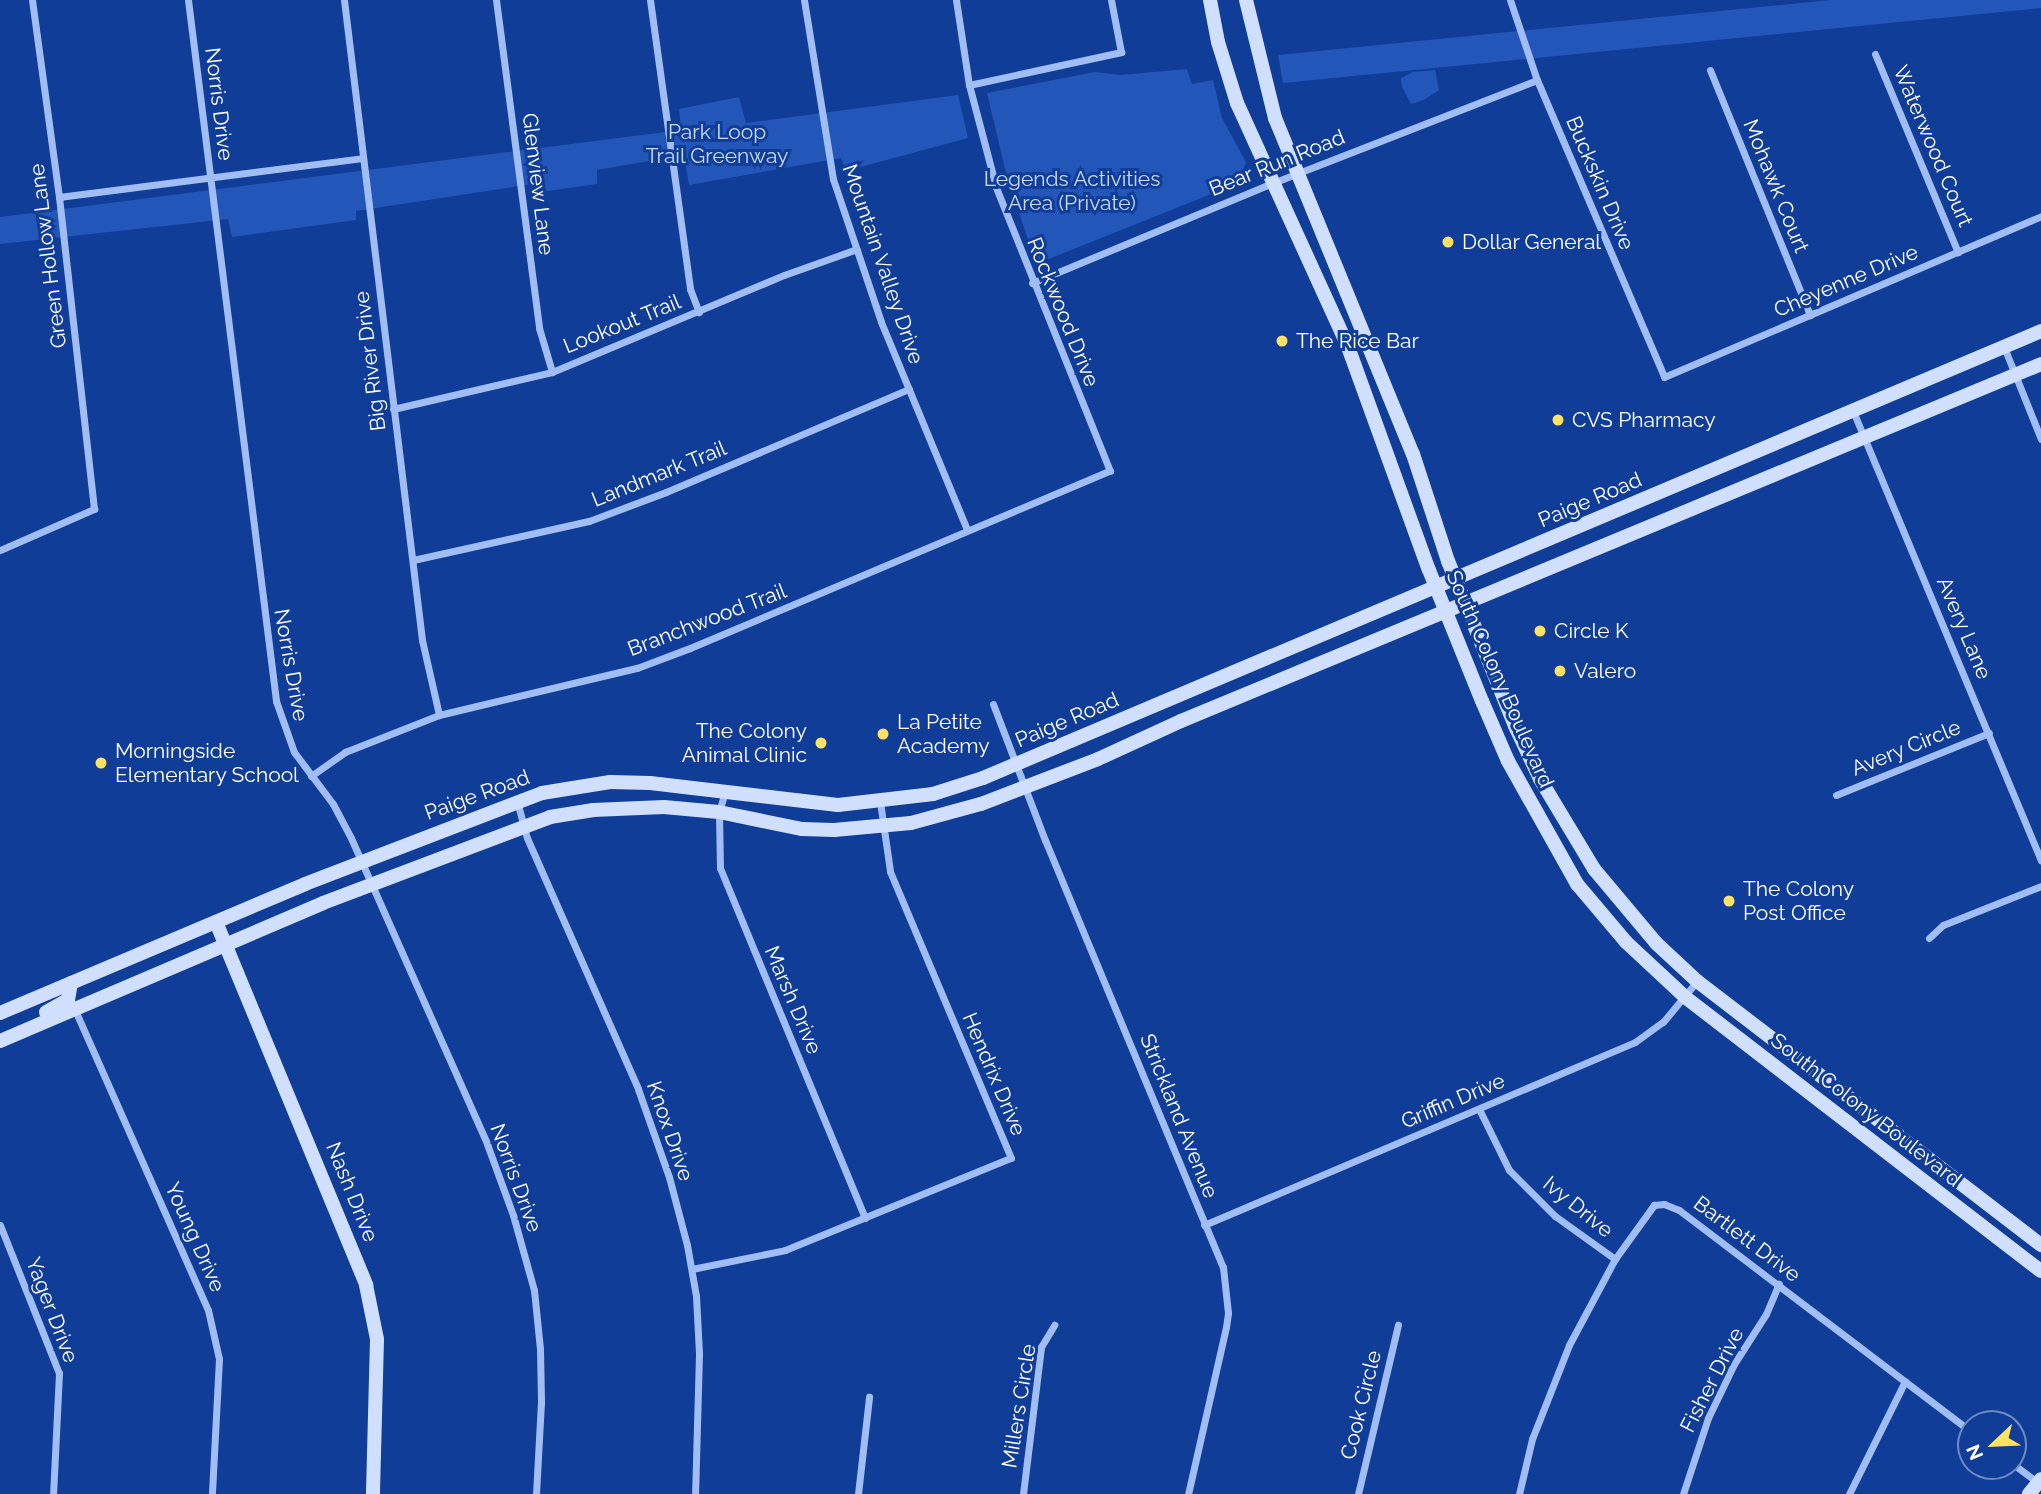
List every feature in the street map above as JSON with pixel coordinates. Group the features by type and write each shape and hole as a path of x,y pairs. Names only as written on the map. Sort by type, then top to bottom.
{"main road":[{"name":"South Colony Boulevard","path":"1210,0 1218,42 1237,103 1272,183 1308,252 1348,344 1435,587 1508,761 1577,884 1626,943 1685,997 2041,1271"},
{"name":"South Colony Boulevard","path":"1246,0 1263,80 1298,174 1404,431 1455,579 1515,726 1566,826 1613,895 1656,943 1697,981 2041,1245"},
{"name":"Paige Road","path":"0,1013 361,861 517,800 610,782 725,791 801,803 838,805 933,794 1015,764 2041,331"},
{"path":"1348,344 1366,337"},
{"name":"Paige Road","path":"2,1041 372,884 550,817 621,807 664,807 719,812 802,829 883,827 948,814 1025,788 2041,364"},
{"path":"1389,454 1404,431"},
{"path":"1611,513 1626,536"},
{"path":"1232,672 1242,696"},
{"path":"1548,836 1566,826"},
{"path":"1607,921 1613,895"},
{"name":"Nash Drive","path":"216,922 366,1284 377,1339 373,1494"},
{"path":"2,1041 9,1027 60,1007 68,1000 71,983"},
{"path":"1873,1142 1885,1126"}],"street":[{"name":"Green Hollow Lane","path":"0,550 94,509 60,197 32,0"},
{"name":"Norris Drive","path":"188,0 270,667 282,722 294,752 333,804 372,884 487,1144 524,1250 534,1290 540,1349 541,1402 536,1494"},
{"name":"Big River Drive","path":"344,0 426,669 439,715"},
{"name":"Glenview Lane","path":"496,0 539,328 552,372"},
{"path":"650,0 690,289 699,312"},
{"name":"Mountain Valley Drive","path":"804,0 832,178 881,322 967,530"},
{"name":"Rockwood Drive","path":"956,0 969,85 996,187 1032,283 1110,471"},
{"path":"969,85 1121,52 1111,0"},
{"name":"Buckskin Drive","path":"1510,0 1536,79 1664,377"},
{"name":"Waterwood Court","path":"1875,54 1958,251"},
{"name":"Mohawk Court","path":"1710,69 1810,315"},
{"name":"Bear Run Road","path":"1032,283 1272,183 1536,79"},
{"path":"60,197 363,158"},
{"name":"Cheyenne Drive","path":"1664,377 2041,216"},
{"name":"Lookout Trail","path":"393,409 552,372 784,275 857,249"},
{"path":"2004,347 2041,439"},
{"name":"Landmark Trail","path":"413,560 589,521 666,492 909,389"},
{"name":"Avery Lane","path":"1853,411 2041,860"},
{"name":"Branchwood Trail","path":"311,776 345,752 439,715 637,668 835,588 1110,471"},
{"name":"Strickland Avenue","path":"993,704 1015,764 1223,1267 1227,1313 1188,1494"},
{"name":"Avery Circle","path":"1836,795 1989,733"},
{"name":"Marsh Drive","path":"725,791 719,812 719,857 730,896 865,1218"},
{"name":"Knox Drive","path":"517,800 523,825 638,1089 669,1177 692,1269 699,1354 695,1494"},
{"name":"Hendrix Drive","path":"692,1269 785,1250 1011,1158 890,871 880,802"},
{"path":"1929,938 1943,925 2041,886"},
{"name":"Griffin Drive","path":"1204,1225 1635,1042 1663,1023 1697,981"},
{"name":"Young Drive","path":"75,1010 208,1310 219,1359 212,1494"},
{"name":"Ivy Drive","path":"1479,1109 1509,1170 1555,1216 1615,1259"},
{"name":"Bartlett Drive","path":"1519,1494 1532,1439 1569,1345 1615,1259 1654,1205 1664,1204 1679,1210 1957,1421"},
{"name":"Yager Drive","path":"0,1224 59,1373 53,1494"},
{"name":"Fisher Drive","path":"1683,1494 1708,1418 1734,1364 1766,1314 1779,1284"},
{"name":"Millers Circle","path":"1023,1494 1041,1347 1054,1325"},
{"name":"Cook Circle","path":"1359,1494 1398,1325"},
{"path":"1849,1494 1905,1381"},
{"path":"858,1494 869,1397"}],"green space":[{"path":"1831,0 2041,0 2041,8 1283,83 1278,55"},
{"name":"Legends Activities Area (Private)","path":"1187,69 1192,84 1213,80 1222,118 1246,162 1239,183 1036,264 1006,173 987,93 1095,72 1120,75"},
{"path":"1435,70 1439,90 1424,100 1411,104 1402,87 1401,78 1413,72"},
{"name":"Park Loop Trail Greenway","path":"958,95 968,138 846,171 841,158 689,185 684,155 597,170 597,184 534,193 532,184 356,211 356,220 232,237 228,219 0,244 0,217 681,130 679,109 739,97 746,123"}],"place":[{"name":"Dollar General","path":"1448,242"},
{"name":"The Rice Bar","path":"1282,341"},
{"name":"CVS Pharmacy","path":"1558,420"},
{"name":"Circle K","path":"1540,631"},
{"name":"Valero","path":"1560,671"},
{"name":"La Petite Academy","path":"883,734"},
{"name":"The Colony Animal Clinic","path":"821,743"},
{"name":"Morningside Elementary School","path":"101,763"},
{"name":"The Colony Post Office","path":"1729,901"}]}
